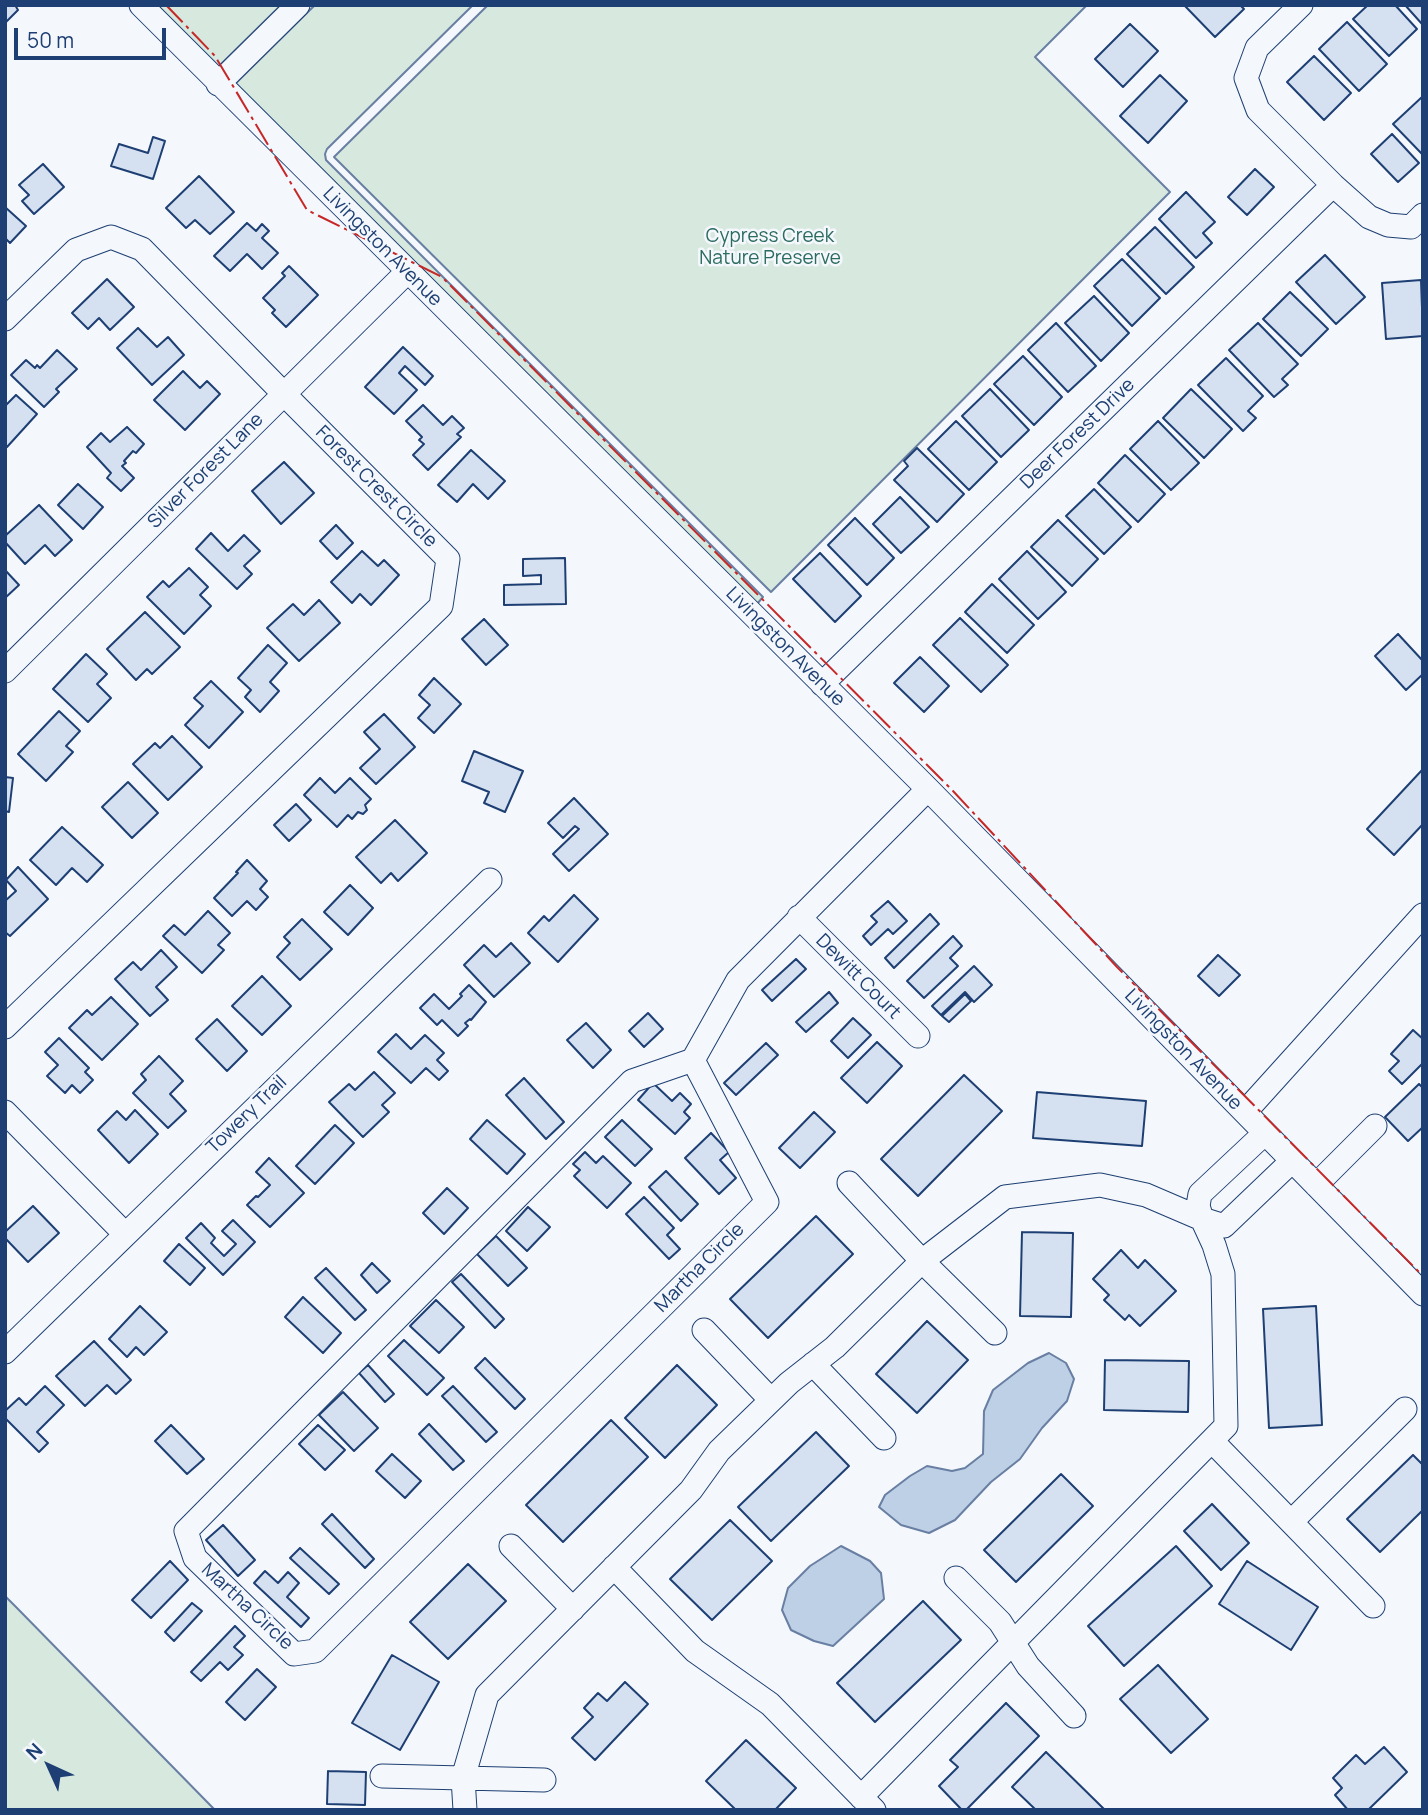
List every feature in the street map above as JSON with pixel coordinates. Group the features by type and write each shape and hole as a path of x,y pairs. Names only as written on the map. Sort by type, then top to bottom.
{"street":[{"name":"Livingston Avenue","path":"141,5 928,789 1423,1294"},
{"path":"218,84 298,5"},
{"path":"1301,5 1257,48 1246,78 1258,110 1369,217 1388,225 1411,227 1423,215"},
{"name":"Deer Forest Drive","path":"822,684 1333,185"},
{"name":"Forest Crest Circle","path":"5,320 76,250 111,237 142,249 448,559 441,606 5,1027"},
{"name":"Silver Forest Lane","path":"5,671 407,272"},
{"path":"693,1060 738,979 928,789"},
{"name":"Towery Trail","path":"5,1352 489,880"},
{"path":"1245,1112 1423,915"},
{"name":"Dewitt Court","path":"799,917 918,1037"},
{"name":"Martha Circle","path":"693,1060 767,1202 315,1651 294,1654 195,1558 186,1531 632,1081 693,1060"},
{"path":"5,1112 125,1234"},
{"path":"1316,1185 1374,1126"},
{"path":"614,1567 695,1651 770,1704 868,1803 1013,1643 1227,1426 1223,1274 1202,1219 1200,1194 1265,1133"},
{"path":"465,1810 463,1778 486,1695 691,1490 719,1451 771,1400 835,1347 922,1261 1005,1197 1100,1185 1146,1195 1224,1226 1292,1161"},
{"path":"849,1183 995,1333"},
{"path":"704,1330 771,1400"},
{"path":"813,1364 884,1438"},
{"path":"1291,1522 1405,1409"},
{"path":"1212,1441 1373,1606"},
{"path":"512,1546 573,1609"},
{"path":"956,1578 1000,1622 1028,1666 1074,1716"},
{"path":"382,1776 544,1780"}],"green space":[{"path":"155,5 281,5 217,68"},
{"path":"315,5 473,5 327,149 326,160 763,597 757,604 234,85"},
{"name":"Cypress Creek Nature Preserve","path":"488,5 1087,5 1035,57 1170,192 771,592 334,157"},
{"path":"5,1596 16,1607 215,1810 5,1810"}],"water":[{"path":"1049,1353 1066,1363 1074,1379 1067,1401 1042,1428 1020,1459 991,1482 955,1520 929,1533 901,1525 879,1507 885,1495 927,1466 952,1471 965,1468 983,1454 984,1411 993,1390 1028,1363"},
{"path":"841,1546 870,1561 881,1573 884,1599 833,1646 791,1630 782,1610 788,1588 810,1566"}],"building":[{"path":"5,5 15,5 18,10 5,23"},
{"path":"1184,5 1240,5 1244,9 1215,37"},
{"path":"1368,5 1395,5 1417,29 1389,56 1353,19"},
{"path":"1405,5 1423,5 1422,24"},
{"path":"1347,22 1387,64 1359,91 1319,49"},
{"path":"1130,24 1158,51 1123,87 1095,59"},
{"path":"1314,56 1351,93 1324,120 1287,82"},
{"path":"1160,75 1187,101 1148,143 1120,116"},
{"path":"1423,98 1423,155 1393,124"},
{"path":"1392,134 1419,163 1398,182 1371,154"},
{"path":"153,137 165,141 153,179 111,166 119,144 148,153"},
{"path":"43,164 64,187 34,214 22,201 29,195 19,185"},
{"path":"1255,169 1274,187 1247,215 1228,197"},
{"path":"199,176 234,212 210,234 195,220 186,228 166,208"},
{"path":"1186,192 1215,222 1203,233 1212,243 1196,258 1159,219"},
{"path":"5,207 26,226 10,243 5,238"},
{"path":"247,223 256,231 262,224 269,231 262,238 278,253 262,269 247,254 230,271 214,256"},
{"path":"1155,227 1194,267 1166,294 1127,254"},
{"path":"1325,255 1365,297 1336,324 1296,282"},
{"path":"1122,259 1160,298 1132,326 1094,286"},
{"path":"289,266 318,295 286,327 272,313 275,310 263,298 285,276 282,273"},
{"path":"107,279 134,307 110,330 99,318 88,329 72,313"},
{"path":"1421,280 1423,336 1386,339 1382,283"},
{"path":"1290,292 1328,329 1301,356 1263,319"},
{"path":"1094,296 1129,333 1101,361 1065,323"},
{"path":"1056,323 1096,366 1068,392 1028,350"},
{"path":"1258,323 1298,364 1282,379 1288,385 1274,397 1229,350"},
{"path":"138,328 157,347 168,337 184,355 152,385 117,348"},
{"path":"403,347 433,376 425,385 405,366 399,373 417,390 394,414 365,387"},
{"path":"57,350 77,369 56,389 59,392 44,407 11,375 26,360 35,368 37,365 40,368"},
{"path":"1023,356 1062,397 1034,425 994,384"},
{"path":"1226,358 1263,396 1248,411 1256,418 1243,431 1198,385"},
{"path":"183,371 200,388 207,381 220,394 185,430 154,400"},
{"path":"990,389 1029,430 1001,457 962,416"},
{"path":"1191,389 1232,429 1204,458 1163,418"},
{"path":"16,395 37,414 7,447 5,406"},
{"path":"423,405 443,425 452,416 464,428 457,434 461,437 428,470 413,455 424,444 419,440 422,437 406,421"},
{"path":"956,421 997,462 969,490 928,449"},
{"path":"1158,421 1199,463 1171,490 1130,449"},
{"path":"127,427 144,444 124,461 126,463 122,466 134,478 121,491 107,478 111,473 87,447 101,433 110,442"},
{"path":"917,448 964,494 937,522 894,480 908,466 904,461"},
{"path":"471,450 505,481 488,499 473,484 457,502 438,485"},
{"path":"1125,455 1165,494 1138,522 1098,483"},
{"path":"284,462 314,493 281,524 252,491"},
{"path":"78,484 103,507 83,529 58,505"},
{"path":"1094,489 1131,527 1104,554 1066,516"},
{"path":"900,497 929,527 901,553 873,524"},
{"path":"39,505 72,540 55,556 45,545 25,564 5,542 5,536"},
{"path":"855,518 894,558 867,585 828,545"},
{"path":"1058,520 1098,559 1072,586 1031,547"},
{"path":"336,525 353,543 337,559 320,541"},
{"path":"211,533 228,551 244,535 260,551 244,566 252,574 237,589 196,549"},
{"path":"362,551 378,566 384,560 399,575 371,605 360,594 352,603 331,582"},
{"path":"1027,551 1066,592 1038,619 999,579"},
{"path":"820,553 861,596 835,622 793,579"},
{"path":"565,558 566,604 504,605 504,585 541,584 541,575 523,576 523,559"},
{"path":"189,568 208,587 200,595 211,606 184,634 147,597 163,581 169,587"},
{"path":"5,570 19,585 5,598"},
{"path":"992,584 1034,625 1007,653 965,612"},
{"path":"319,600 340,623 299,661 267,628 293,604 304,615"},
{"path":"145,612 180,647 152,674 147,669 136,680 107,649"},
{"path":"960,618 1008,665 981,692 933,645"},
{"path":"484,619 508,645 486,665 462,639"},
{"path":"1398,634 1423,661 1423,674 1406,690 1375,656"},
{"path":"268,645 287,663 270,682 279,691 260,712 245,697 251,690 238,678"},
{"path":"86,654 107,674 97,684 111,698 88,722 53,689"},
{"path":"920,657 949,686 924,712 894,683"},
{"path":"434,678 461,704 434,733 418,718 430,705 419,695"},
{"path":"211,681 243,712 209,748 185,725 203,706 194,698"},
{"path":"59,711 80,731 66,746 73,752 46,781 18,754"},
{"path":"384,714 415,747 376,784 360,768 380,749 364,732"},
{"path":"172,736 202,767 168,800 133,764 155,743 160,748"},
{"path":"474,751 523,771 505,812 484,803 489,792 462,781"},
{"path":"1423,769 1423,824 1394,855 1367,829"},
{"path":"5,777 13,778 9,812 5,811"},
{"path":"320,778 335,793 350,778 371,799 365,805 367,810 363,814 358,812 352,819 348,815 337,827 304,795"},
{"path":"128,782 158,813 132,838 102,807"},
{"path":"574,798 608,834 569,871 553,854 579,829 575,826 563,838 548,823"},
{"path":"296,804 311,820 289,841 274,825"},
{"path":"395,820 427,853 398,881 391,873 381,883 356,857"},
{"path":"62,827 103,865 87,882 72,868 56,885 30,860"},
{"path":"247,860 267,881 260,889 268,897 256,910 247,901 232,916 214,898"},
{"path":"18,867 48,899 10,936 5,932 5,901 16,891 6,880"},
{"path":"350,885 373,908 348,935 324,912"},
{"path":"574,895 598,919 558,962 528,933 544,916 549,921"},
{"path":"888,901 907,921 893,934 888,929 871,945 863,936 877,922 871,916"},
{"path":"208,911 230,933 218,945 224,950 202,973 163,936 174,925 185,935"},
{"path":"930,914 939,924 894,968 885,958"},
{"path":"302,919 332,949 300,980 277,957 290,943 284,937"},
{"path":"953,936 962,946 950,958 958,966 924,998 907,981"},
{"path":"511,943 530,963 494,997 464,965 484,945 496,957"},
{"path":"161,950 177,967 156,987 168,1000 150,1016 115,979 133,962 141,970"},
{"path":"1218,955 1240,975 1219,996 1198,976"},
{"path":"796,959 806,969 772,1001 762,990"},
{"path":"974,966 992,985 974,1002 965,992 941,1015 932,1006"},
{"path":"262,976 291,1006 262,1035 232,1006"},
{"path":"469,985 486,1002 471,1020 465,1023 468,1026 458,1036 442,1020 437,1025 420,1008 434,994 449,1009"},
{"path":"829,992 838,1003 806,1032 796,1022"},
{"path":"965,994 971,1001 949,1022 942,1016"},
{"path":"111,997 138,1024 102,1060 69,1028 87,1010 92,1015"},
{"path":"648,1013 663,1029 644,1047 629,1031"},
{"path":"853,1018 871,1035 848,1058 831,1041"},
{"path":"217,1019 247,1051 227,1071 196,1039"},
{"path":"586,1023 611,1050 593,1068 567,1040"},
{"path":"1413,1030 1423,1039 1423,1063 1402,1084 1389,1071 1399,1061 1391,1054"},
{"path":"396,1034 411,1049 425,1035 444,1053 437,1060 448,1071 439,1080 426,1068 411,1083 378,1052"},
{"path":"59,1038 89,1068 85,1072 93,1080 80,1093 72,1085 65,1093 47,1076 58,1065 45,1052"},
{"path":"877,1042 902,1066 867,1103 841,1078"},
{"path":"766,1043 778,1055 736,1095 724,1083"},
{"path":"159,1056 183,1081 170,1094 186,1111 168,1128 133,1093 146,1080 141,1074"},
{"path":"374,1072 395,1093 382,1105 389,1112 363,1137 329,1102 349,1084 355,1090"},
{"path":"964,1075 1002,1111 918,1196 881,1159"},
{"path":"524,1078 564,1122 546,1139 506,1095"},
{"path":"653,1083 672,1101 680,1093 691,1104 684,1112 690,1118 675,1134 638,1100"},
{"path":"1419,1084 1423,1088 1423,1127 1408,1141 1385,1117"},
{"path":"1037,1092 1146,1101 1142,1146 1033,1138"},
{"path":"135,1110 158,1134 129,1163 98,1130 117,1111 126,1120"},
{"path":"814,1112 835,1132 800,1168 779,1148"},
{"path":"487,1120 525,1154 507,1174 470,1139"},
{"path":"622,1120 652,1149 635,1166 605,1137"},
{"path":"335,1125 354,1143 315,1184 296,1166"},
{"path":"711,1133 729,1152 720,1160 736,1178 719,1194 685,1158"},
{"path":"585,1152 596,1163 603,1156 631,1183 607,1208 574,1176 580,1170 573,1164"},
{"path":"269,1158 304,1193 270,1227 247,1205 270,1185 256,1172"},
{"path":"666,1171 698,1204 681,1221 649,1187"},
{"path":"447,1188 468,1208 444,1234 423,1213"},
{"path":"644,1197 674,1228 667,1235 680,1249 669,1259 626,1214"},
{"path":"33,1206 59,1233 28,1262 5,1238 5,1232"},
{"path":"528,1207 550,1227 527,1251 506,1231"},
{"path":"816,1216 853,1254 768,1338 730,1299"},
{"path":"233,1220 255,1242 223,1275 186,1238 201,1223 215,1238 211,1243 224,1256 236,1244 222,1231"},
{"path":"1022,1232 1073,1233 1071,1317 1020,1316"},
{"path":"496,1236 527,1268 508,1286 477,1254"},
{"path":"179,1244 205,1268 190,1285 164,1261"},
{"path":"1121,1250 1138,1268 1145,1260 1176,1291 1140,1326 1129,1315 1125,1320 1104,1300 1109,1295 1093,1279"},
{"path":"372,1263 390,1281 377,1293 361,1275"},
{"path":"326,1268 366,1310 355,1320 315,1278"},
{"path":"461,1274 504,1319 495,1328 452,1282"},
{"path":"303,1297 341,1333 323,1353 285,1317"},
{"path":"436,1300 464,1327 439,1353 410,1326"},
{"path":"140,1306 167,1332 144,1355 136,1347 127,1357 109,1339"},
{"path":"1316,1306 1322,1425 1269,1428 1263,1309"},
{"path":"927,1321 968,1360 917,1413 876,1374"},
{"path":"404,1340 444,1378 427,1395 388,1356"},
{"path":"94,1341 131,1380 116,1394 107,1385 85,1406 56,1376"},
{"path":"485,1358 525,1399 515,1409 475,1368"},
{"path":"1105,1360 1189,1361 1188,1412 1104,1410"},
{"path":"368,1365 394,1394 385,1402 359,1373"},
{"path":"677,1365 717,1405 665,1458 625,1418"},
{"path":"45,1386 64,1405 37,1432 48,1443 39,1452 5,1418 5,1411 19,1398 26,1405"},
{"path":"453,1386 497,1432 486,1442 442,1396"},
{"path":"343,1392 378,1428 354,1451 319,1415"},
{"path":"611,1420 648,1457 563,1542 526,1505"},
{"path":"429,1424 464,1461 453,1470 419,1434"},
{"path":"171,1425 204,1459 187,1474 155,1441"},
{"path":"318,1425 345,1450 325,1470 299,1444"},
{"path":"816,1432 849,1466 771,1541 738,1507"},
{"path":"392,1454 421,1481 405,1498 376,1471"},
{"path":"1413,1455 1423,1465 1423,1510 1380,1552 1347,1519"},
{"path":"1061,1474 1093,1506 1016,1582 984,1550"},
{"path":"1212,1504 1249,1543 1221,1570 1184,1531"},
{"path":"332,1514 374,1559 365,1568 322,1524"},
{"path":"730,1520 772,1561 712,1620 670,1579"},
{"path":"223,1525 255,1560 238,1576 206,1540"},
{"path":"1176,1546 1212,1586 1124,1666 1088,1626"},
{"path":"300,1548 339,1584 329,1594 290,1558"},
{"path":"170,1561 188,1580 151,1618 132,1600"},
{"path":"1247,1561 1318,1607 1291,1650 1219,1604"},
{"path":"468,1564 506,1601 448,1659 410,1622"},
{"path":"265,1571 278,1583 288,1572 299,1583 287,1597 309,1618 301,1627 254,1583"},
{"path":"923,1601 961,1640 875,1722 837,1683"},
{"path":"192,1603 202,1611 174,1641 165,1632"},
{"path":"235,1626 245,1636 234,1647 243,1655 228,1670 220,1662 201,1681 191,1672"},
{"path":"392,1655 439,1682 400,1750 352,1723"},
{"path":"1158,1665 1208,1719 1171,1753 1120,1699"},
{"path":"257,1669 276,1687 245,1720 226,1702"},
{"path":"625,1682 648,1704 595,1760 572,1738 593,1717 584,1708 598,1693 607,1701"},
{"path":"1006,1703 1039,1736 966,1810 962,1810 939,1786 958,1767 950,1760"},
{"path":"746,1740 796,1788 775,1810 736,1810 706,1781"},
{"path":"1384,1747 1407,1772 1368,1810 1348,1810 1335,1795 1342,1788 1333,1778 1356,1755 1365,1764"},
{"path":"1046,1752 1105,1810 1036,1810 1012,1787"},
{"path":"328,1771 366,1772 365,1805 327,1804"}],"power":[{"path":"166,5 215,56 307,210 442,277 953,791 1117,967 1423,1276"}]}
